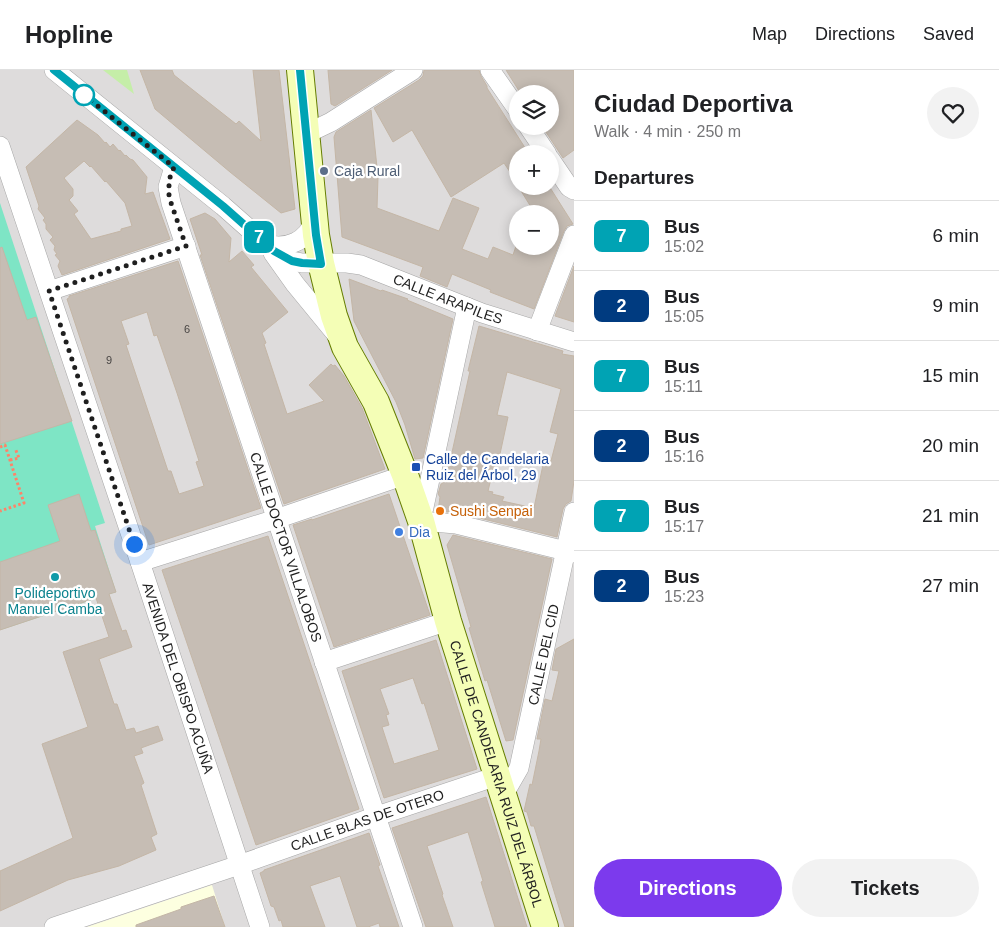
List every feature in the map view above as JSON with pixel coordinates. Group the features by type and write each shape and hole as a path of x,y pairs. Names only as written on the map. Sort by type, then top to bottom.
{"street":[{"path":"54,70 231,212 266,244 345,347"},
{"name":"CALLE DE CANDELARIA RUIZ DEL ÁRBOL","path":"300,70 314,221 321,264 334,316 345,347 376,402 421,521 448,621 545,927"},
{"path":"306,134 331,122 413,70"},
{"path":"490,70 509,97"},
{"name":"AVENIDA DEL OBISPO ACUÑA","path":"0,146 260,927"},
{"name":"CALLE DOCTOR VILLALOBOS","path":"174,167 169,180 169,197 413,927"},
{"path":"559,170 572,186"},
{"path":"266,244 280,246 296,243 308,233 314,221"},
{"path":"537,331 574,235"},
{"name":"CALLE ARAPILES","path":"266,244 292,261 361,265 467,307 574,342"},
{"path":"49,291 186,246"},
{"path":"467,307 421,521 456,524 570,552"},
{"path":"140,562 276,519 405,475"},
{"name":"CALLE DEL CID","path":"500,785 519,768 570,552 574,512"},
{"path":"324,662 448,621"},
{"name":"CALLE BLAS DE OTERO","path":"54,927 377,816 500,785"}],"path":[{"path":"0,447 5,445 24,503 0,511"},
{"path":"10,460 19,458 15,448"}],"shaded area":[{"path":"0,70 574,70 574,927 0,927"},
{"path":"212,885 225,927 87,927"}],"green space":[{"path":"103,70 127,70 134,94"},
{"path":"0,203 105,523 95,526 116,592 0,630"}],"building":[{"path":"140,70 172,70 174,75 236,124 239,121 261,141 253,70 279,70 295,209 281,213 155,109"},
{"path":"328,70 392,70 335,106 331,104"},
{"path":"424,70 479,70 487,88 509,123 509,135 517,135 523,145 509,145 509,170 504,163 451,197 412,130 393,142 374,108 423,76"},
{"path":"506,70 574,70 574,150 563,158 559,152 559,145 554,145 548,135 559,135 559,85 515,85"},
{"path":"371,110 378,177 377,208 439,231 453,198 479,208 462,249 488,259 493,247 509,255 555,255 534,309 490,292 491,290 452,274 447,287 420,276 423,267 342,237 334,137 336,132"},
{"path":"77,120 98,135 110,147 113,144 125,156 133,160 147,177 145,194 153,192 170,239 62,275 58,266 60,261 55,255 57,254 54,250 55,246 50,240 53,237 46,229 46,224 43,220 45,218 38,209 39,206 26,167","holes":["84,161 106,181 125,203 132,226 91,239 74,214 78,211 69,200 73,196 73,189 64,178"]},
{"path":"524,195 555,195 573,224 567,226 559,244 559,205 530,205"},
{"path":"205,213 215,219 231,238 229,262 242,251 254,265 251,267 288,312 262,333 287,414 324,401 309,385 331,364 335,365 344,376 362,408 385,469 284,504 200,255 202,255 190,219"},
{"path":"2,247 27,320 36,317 72,421 0,444 0,248"},
{"path":"178,261 261,508 149,545 67,299 69,296","holes":["147,312 154,336 157,335 177,393 199,461 196,462 204,486 179,494 171,471 168,471 126,345 129,344 121,321"]},
{"path":"574,266 574,322 555,316"},
{"path":"349,279 408,299 453,319 423,458 415,459 396,402 354,321"},
{"path":"479,326 563,351 562,354 574,356 574,481 571,501 563,509 557,537 459,513 438,511 440,497 438,494 444,476 447,475 470,371 468,371","holes":["507,372 561,389 550,432 558,434 551,461 544,460 534,508 502,501 504,497 488,491 497,454 500,454 508,417 497,415"]},
{"path":"79,494 91,531 95,530 116,592 109,594 122,631 126,630 132,647 99,659 114,704 117,704 126,730 134,728 136,733 158,726 163,740 141,748 143,753 134,756 144,783 141,785 157,834 151,837 156,850 119,866 68,880 0,911 0,871 73,838 42,744 88,727 63,652 109,637 96,598 0,630 0,562 60,541 48,505"},
{"path":"389,494 430,615 334,647 293,525"},
{"path":"453,535 552,559 513,740 506,741 469,628 471,627 447,545"},
{"path":"268,536 359,809 256,845 162,570"},
{"path":"574,639 574,927 565,927 534,826 531,826 527,812 524,811 539,751 541,739 537,739 545,699 552,701 559,671 552,670 556,649"},
{"path":"436,640 477,769 384,798 342,671","holes":["413,678 422,704 424,703 439,750 394,764 382,727 389,725 386,715 389,714 380,689"]},
{"path":"486,797 527,927 495,927 468,832 427,846 453,927 426,927 392,828"},
{"path":"369,833 399,927 380,927 379,923 368,927 357,927 340,876 310,886 325,927 283,927 274,907 271,906 260,873"},
{"path":"214,896 225,927 136,927 136,925 181,909 181,907"}],"bus line":[{"name":"7","path":"54,70 223,206 274,251 292,261 321,264 316,235 300,70"}],"place":[{"name":"Caja Rural","path":"324,171"},
{"name":"Calle de Candelaria Ruiz del Árbol, 29","path":"416,467"},
{"name":"Sushi Senpai","path":"440,511"},
{"name":"Dia","path":"399,532"},
{"name":"Polideportivo Manuel Camba","path":"55,577"}],"route":[{"path":"84,95 174,167 169,180 168,191 186,246 49,291 134,544"}]}
